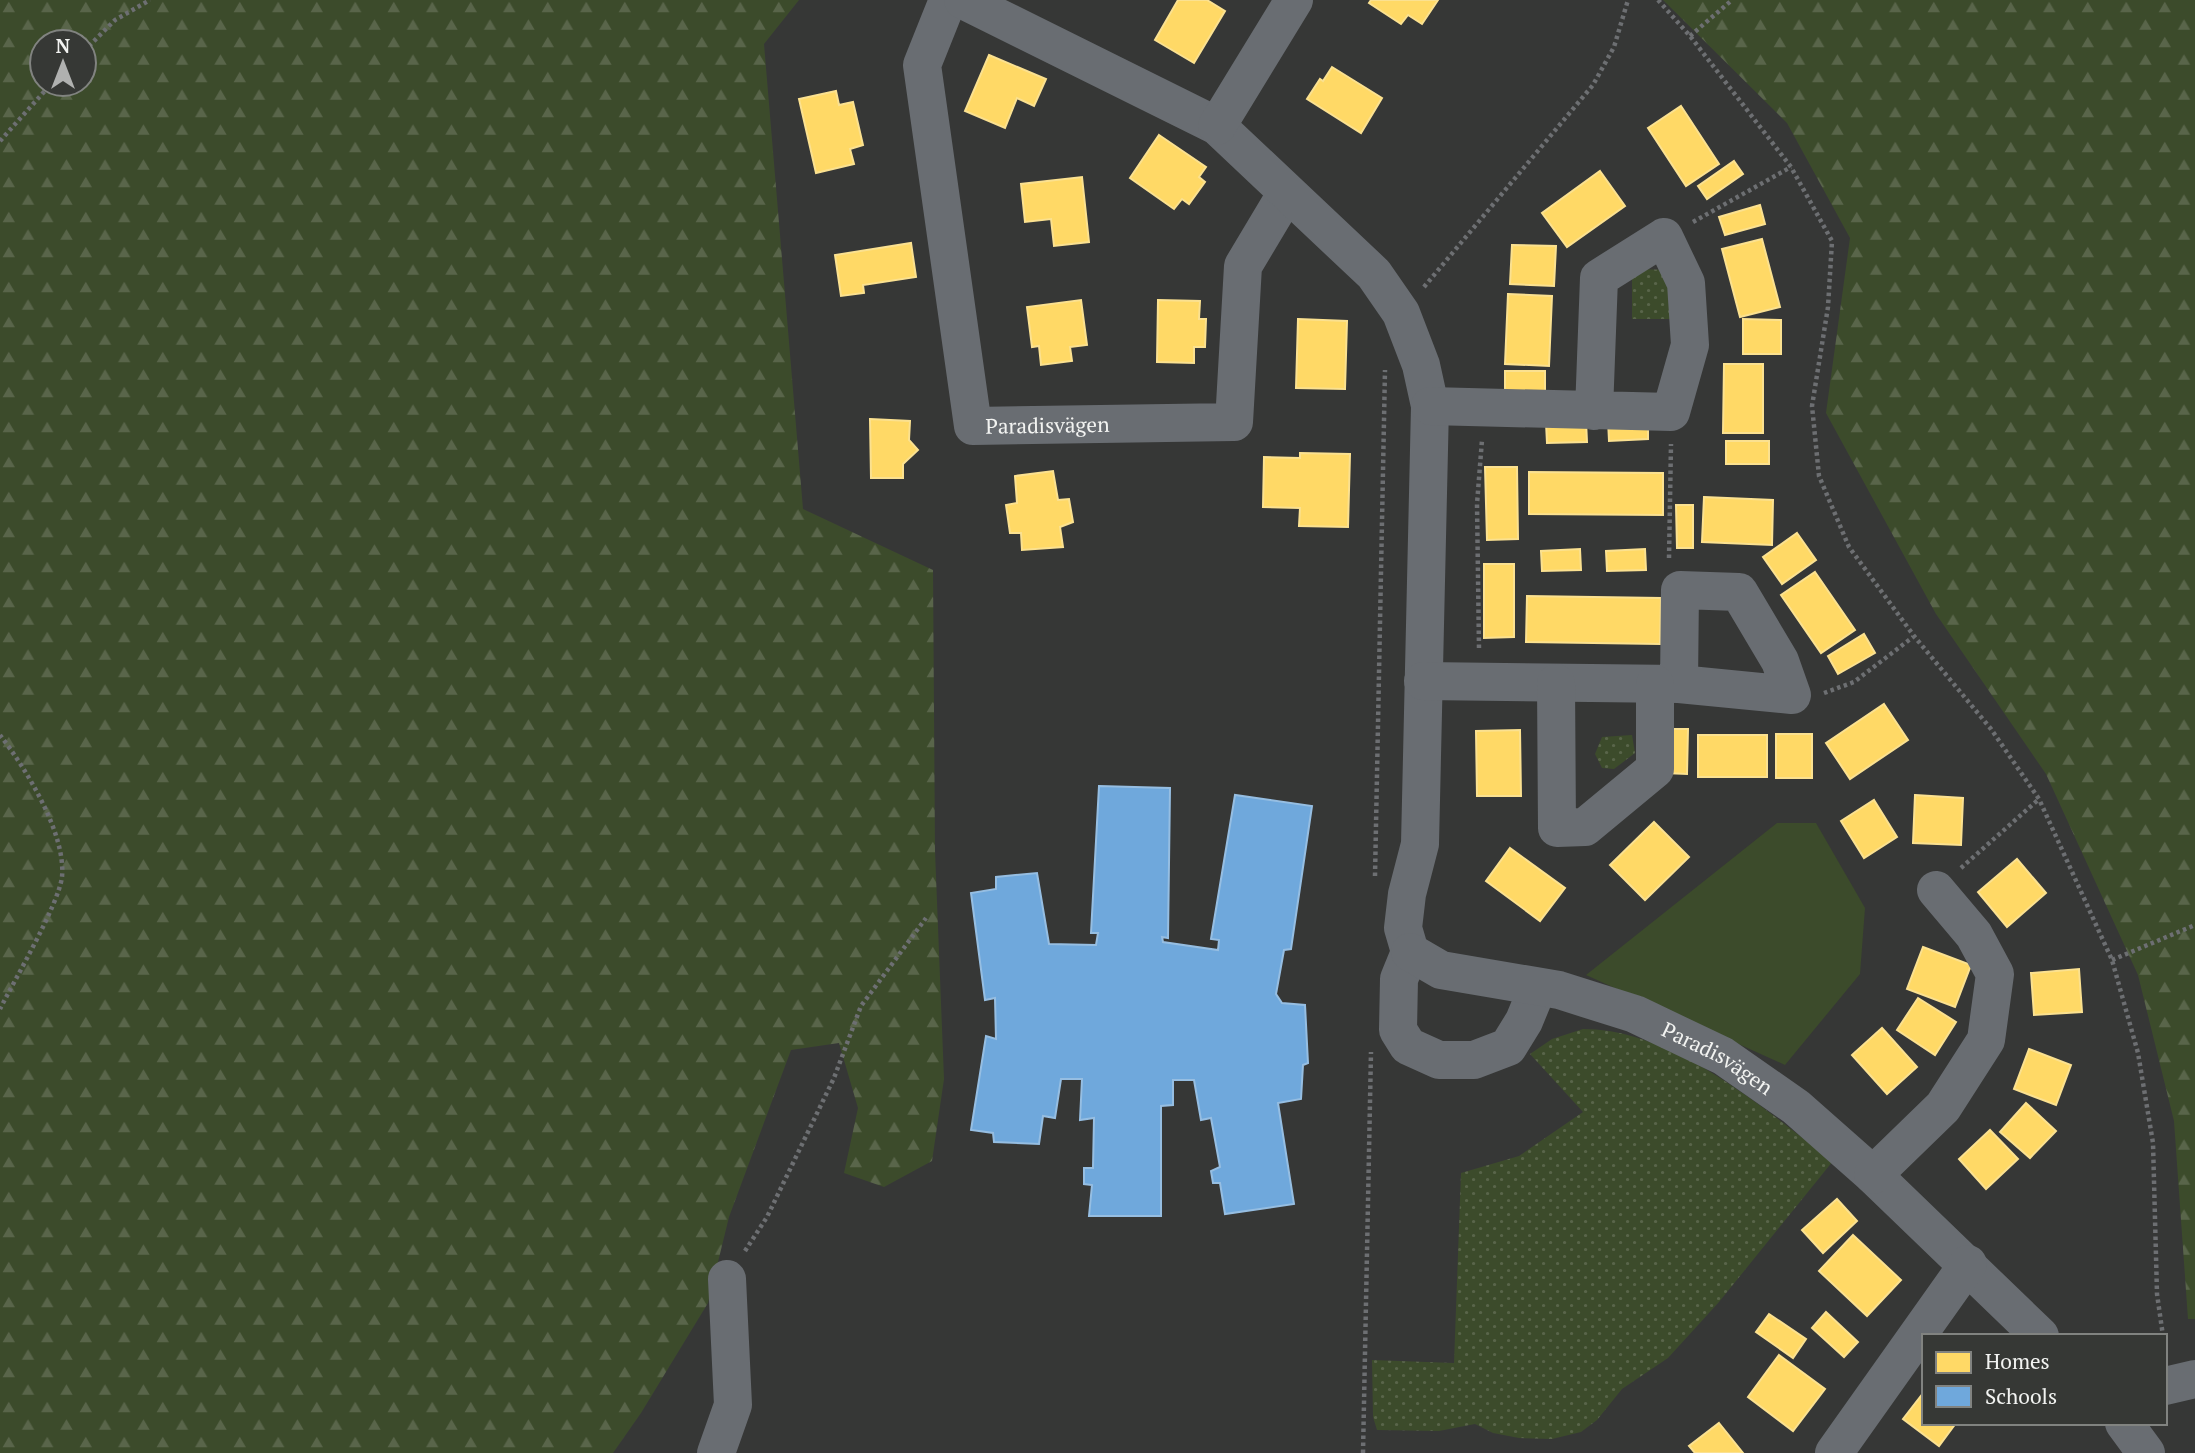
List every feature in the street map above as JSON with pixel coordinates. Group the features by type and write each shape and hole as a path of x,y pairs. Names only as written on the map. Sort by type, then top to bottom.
{"street":[{"name":"Paradisvägen","path":"948,0 922,65 972,426 1234,422 1243,266 1286,194"},
{"path":"962,0 1217,126 1286,194 1374,274 1401,313 1422,365 1430,406 1420,844 1407,894 1403,928 1410,952 1399,979 1398,1030 1408,1046 1438,1060 1475,1060 1508,1047 1524,1021 1538,987"},
{"path":"1217,126 1294,0"},
{"path":"1430,406 1594,411 1671,412 1690,345 1686,283 1664,237 1599,278 1594,411"},
{"path":"1423,681 1667,684 1792,695 1780,661 1739,592 1680,590 1667,684 1655,769 1585,827 1557,828 1556,683"},
{"path":"1873,1175 1943,1107 1986,1040 1995,974 1974,934 1936,890"},
{"name":"Paradisvägen","path":"1410,952 1441,971 1538,987 1635,1014 1723,1056 1796,1107 1968,1264 2038,1334"},
{"path":"1834,1453 1968,1264"},
{"path":"716,1453 733,1405 727,1279"},
{"path":"2167,1386 2195,1379"},
{"path":"2125,1425 2146,1453"}],"path":[{"path":"98,37 115,20 150,0"},
{"path":"1401,313 1593,85 1614,47 1628,0"},
{"path":"1658,0 1690,36 1791,167 1832,242 1828,307 1812,406 1819,476 1849,547 1914,636 1991,729 2039,799 2112,960 2138,1053 2153,1143 2157,1294 2163,1334"},
{"path":"1690,36 1732,0"},
{"path":"0,141 38,98"},
{"path":"1664,237 1733,202 1765,180 1791,167"},
{"path":"1479,682 1477,504 1484,408"},
{"path":"1671,412 1669,558 1680,590"},
{"path":"1792,695 1827,693 1854,682 1914,636"},
{"path":"0,735 15,756 54,827 62,878 54,901 0,1009"},
{"path":"1936,890 2039,799"},
{"path":"727,1279 767,1217 834,1078 861,1006 926,918"},
{"path":"2112,960 2195,925"}],"green space":[{"path":"0,0 799,0 764,44 803,509 933,570 935,851 944,1079 932,1161 884,1187 844,1173 858,1108 839,1043 791,1050 729,1217 708,1303 641,1413 613,1453 0,1453"},
{"path":"1663,0 2195,0 2195,1319 2188,1319 2174,1121 2138,975 2046,774 1936,614 1826,413 1850,238 1787,123"},
{"path":"1632,269 1675,270 1674,319 1632,319"},
{"path":"1632,735 1635,753 1614,769 1602,768 1595,754 1602,737"},
{"path":"1777,823 1816,823 1865,908 1860,974 1785,1065 1586,975"},
{"path":"1583,1029 1617,1033 1651,1042 1684,1057 1747,1096 1833,1161 1719,1302 1668,1358 1622,1389 1597,1420 1581,1432 1552,1439 1519,1438 1493,1433 1475,1424 1439,1431 1377,1430 1373,1417 1372,1360 1454,1363 1461,1173 1519,1156 1583,1112 1530,1054 1552,1039"}],"building: Homes":[{"path":"1178,0 1207,0 1225,11 1194,63 1155,40"},
{"path":"1371,0 1438,0 1422,24 1408,15 1401,24 1369,3"},
{"path":"989,55 1046,79 1034,106 1017,98 1005,128 965,111"},
{"path":"1332,67 1382,98 1361,133 1307,99"},
{"path":"836,91 839,105 853,102 863,145 850,149 854,164 816,173 799,99"},
{"path":"1681,106 1719,164 1686,186 1648,128"},
{"path":"1159,135 1206,167 1199,177 1205,182 1189,204 1182,199 1174,209 1130,178"},
{"path":"1734,161 1743,174 1707,199 1698,186"},
{"path":"1600,171 1625,206 1567,247 1542,213"},
{"path":"1082,177 1089,242 1054,246 1051,219 1025,222 1021,184"},
{"path":"1760,205 1765,224 1725,235 1719,217"},
{"path":"1762,239 1780,307 1740,317 1722,249"},
{"path":"911,243 916,277 863,285 864,293 841,296 835,255"},
{"path":"1512,245 1556,246 1554,286 1510,284"},
{"path":"1508,294 1552,296 1549,366 1505,364"},
{"path":"1081,300 1087,345 1070,347 1072,361 1041,365 1039,346 1032,347 1027,307"},
{"path":"1158,300 1200,301 1199,319 1206,319 1205,347 1194,347 1194,363 1157,362"},
{"path":"1298,319 1347,321 1345,389 1296,388"},
{"path":"1743,319 1781,320 1781,354 1743,354"},
{"path":"1724,364 1763,364 1763,433 1723,433"},
{"path":"1505,371 1545,371 1545,391 1505,391"},
{"path":"870,419 910,421 909,440 918,450 903,464 903,478 871,478"},
{"path":"1648,419 1648,439 1609,441 1608,420"},
{"path":"1586,421 1587,442 1547,443 1546,423"},
{"path":"1726,441 1769,441 1769,464 1726,464"},
{"path":"1300,453 1350,454 1348,527 1299,526 1300,508 1263,507 1264,457 1300,458"},
{"path":"1485,467 1517,467 1518,539 1487,540"},
{"path":"1053,471 1058,500 1069,499 1073,522 1060,527 1063,547 1022,550 1021,533 1010,533 1006,505 1017,503 1015,476"},
{"path":"1529,472 1663,473 1663,515 1529,514"},
{"path":"1704,497 1773,500 1772,545 1702,542"},
{"path":"1676,505 1693,505 1693,548 1677,548"},
{"path":"1797,533 1816,560 1782,584 1763,557"},
{"path":"1580,549 1581,570 1542,571 1541,551"},
{"path":"1645,549 1646,570 1607,571 1606,551"},
{"path":"1484,564 1514,564 1514,637 1484,638"},
{"path":"1815,572 1855,630 1821,653 1781,595"},
{"path":"1527,596 1661,598 1660,644 1526,642"},
{"path":"1864,634 1875,653 1838,674 1828,656"},
{"path":"1884,704 1908,740 1850,779 1826,743"},
{"path":"1667,729 1688,729 1687,774 1665,773"},
{"path":"1520,730 1521,796 1477,796 1476,731"},
{"path":"1776,734 1812,734 1812,778 1776,778"},
{"path":"1698,735 1767,735 1767,777 1698,777"},
{"path":"1915,795 1963,798 1961,845 1913,843"},
{"path":"1874,800 1897,837 1864,858 1841,821"},
{"path":"1654,822 1689,857 1645,900 1610,865"},
{"path":"1510,848 1565,888 1540,921 1486,881"},
{"path":"2017,859 2046,893 2007,927 1978,892"},
{"path":"1923,947 1971,965 1955,1007 1907,989"},
{"path":"2079,969 2082,1012 2034,1015 2031,973"},
{"path":"1918,998 1956,1022 1935,1055 1897,1030"},
{"path":"1882,1028 1917,1067 1887,1094 1852,1055"},
{"path":"2029,1049 2071,1065 2056,1105 2014,1089"},
{"path":"2026,1103 2056,1131 2030,1158 2000,1132"},
{"path":"1990,1130 2018,1159 1986,1189 1959,1159"},
{"path":"1837,1199 1857,1221 1823,1253 1802,1230"},
{"path":"1853,1235 1901,1280 1867,1316 1819,1271"},
{"path":"1826,1312 1858,1342 1844,1357 1812,1328"},
{"path":"1769,1314 1806,1339 1793,1358 1756,1332"},
{"path":"1779,1355 1825,1389 1793,1431 1748,1397"},
{"path":"1922,1395 1922,1425 1955,1425 1939,1446 1903,1419"},
{"path":"1719,1423 1743,1453 1695,1453 1689,1446"}],"building: Schools":[{"path":"1099,786 1170,788 1168,938 1162,937 1163,942 1218,950 1219,940 1211,939 1235,795 1312,806 1291,949 1284,950 1276,994 1282,1003 1305,1005 1308,1063 1303,1065 1301,1099 1278,1103 1294,1204 1225,1214 1220,1183 1213,1183 1211,1171 1220,1167 1211,1118 1201,1120 1194,1080 1173,1080 1173,1105 1161,1106 1161,1216 1089,1216 1092,1185 1084,1184 1084,1168 1093,1168 1094,1118 1080,1120 1082,1079 1061,1079 1055,1118 1043,1116 1039,1144 994,1142 993,1133 971,1130 986,1036 996,1039 995,998 985,1000 971,893 996,889 996,877 1037,873 1049,944 1096,945 1098,933 1091,933"}]}
